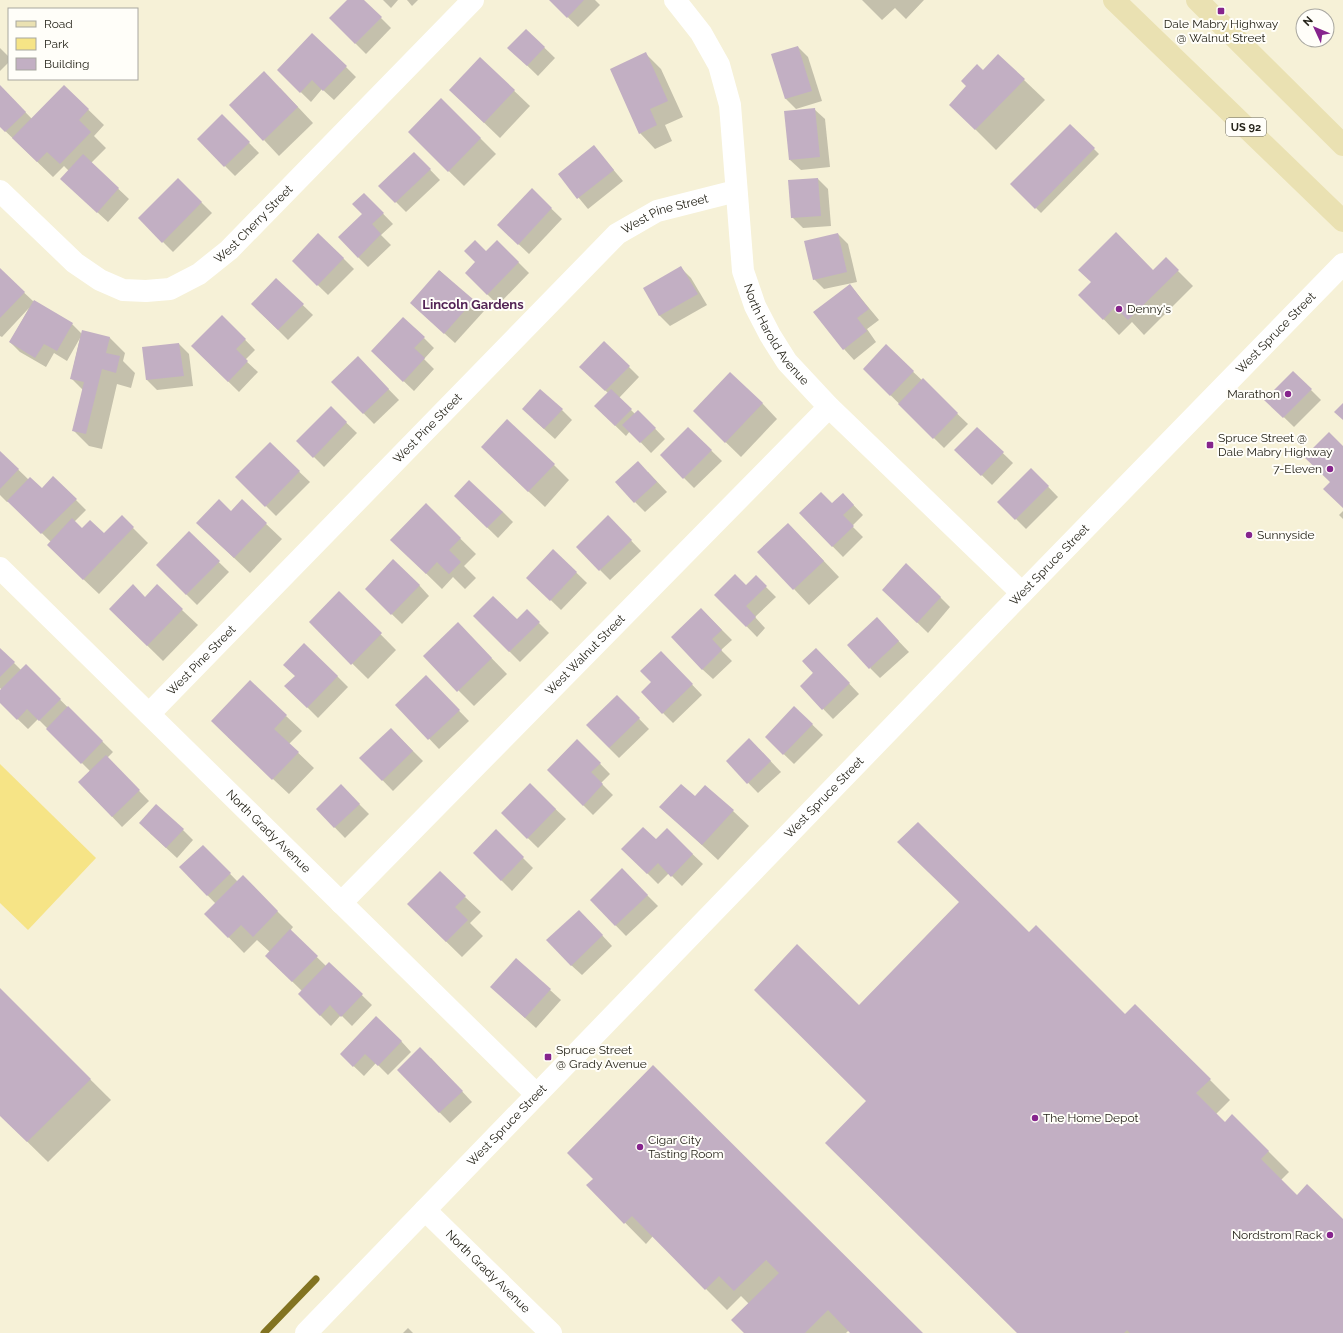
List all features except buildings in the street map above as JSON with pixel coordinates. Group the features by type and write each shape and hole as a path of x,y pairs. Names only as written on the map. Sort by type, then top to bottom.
{"main road":[{"name":"US 92","path":"1114,0 1343,221"},
{"path":"1197,0 1343,145"}],"street":[{"name":"West Cherry Street","path":"0,191 75,263 100,280 123,290 146,291 170,289 199,274 229,250 473,0"},
{"name":"North Harold Avenue","path":"675,0 701,33 719,65 730,104 743,271 755,306 770,335 787,362 829,407 1022,593"},
{"name":"West Pine Street","path":"149,714 617,234 657,212 736,191"},
{"name":"West Spruce Street","path":"306,1333 1022,593 1343,264"},
{"name":"West Walnut Street","path":"341,903 829,407"},
{"name":"North Grady Avenue","path":"0,568 536,1094"},
{"name":"North Grady Avenue","path":"425,1210 551,1333"}],"green space":[{"path":"0,764 96,858 28,930 0,903"}],"waterway":[{"path":"264,1333 316,1279"}],"place":[{"name":"Dale Mabry Highway @ Walnut Street","path":"1221,11"},
{"name":"Denny's","path":"1119,309"},
{"name":"Marathon","path":"1288,394"},
{"name":"Spruce Street @ Dale Mabry Highway","path":"1210,445"},
{"name":"7-Eleven","path":"1330,469"},
{"name":"Sunnyside","path":"1249,535"},
{"name":"Spruce Street @ Grady Avenue","path":"548,1057"},
{"name":"The Home Depot","path":"1035,1118"},
{"name":"Cigar City Tasting Room","path":"640,1147"},
{"name":"Nordstrom Rack","path":"1330,1235"}],"district":[{"name":"Lincoln Gardens","path":"473,304"}]}
